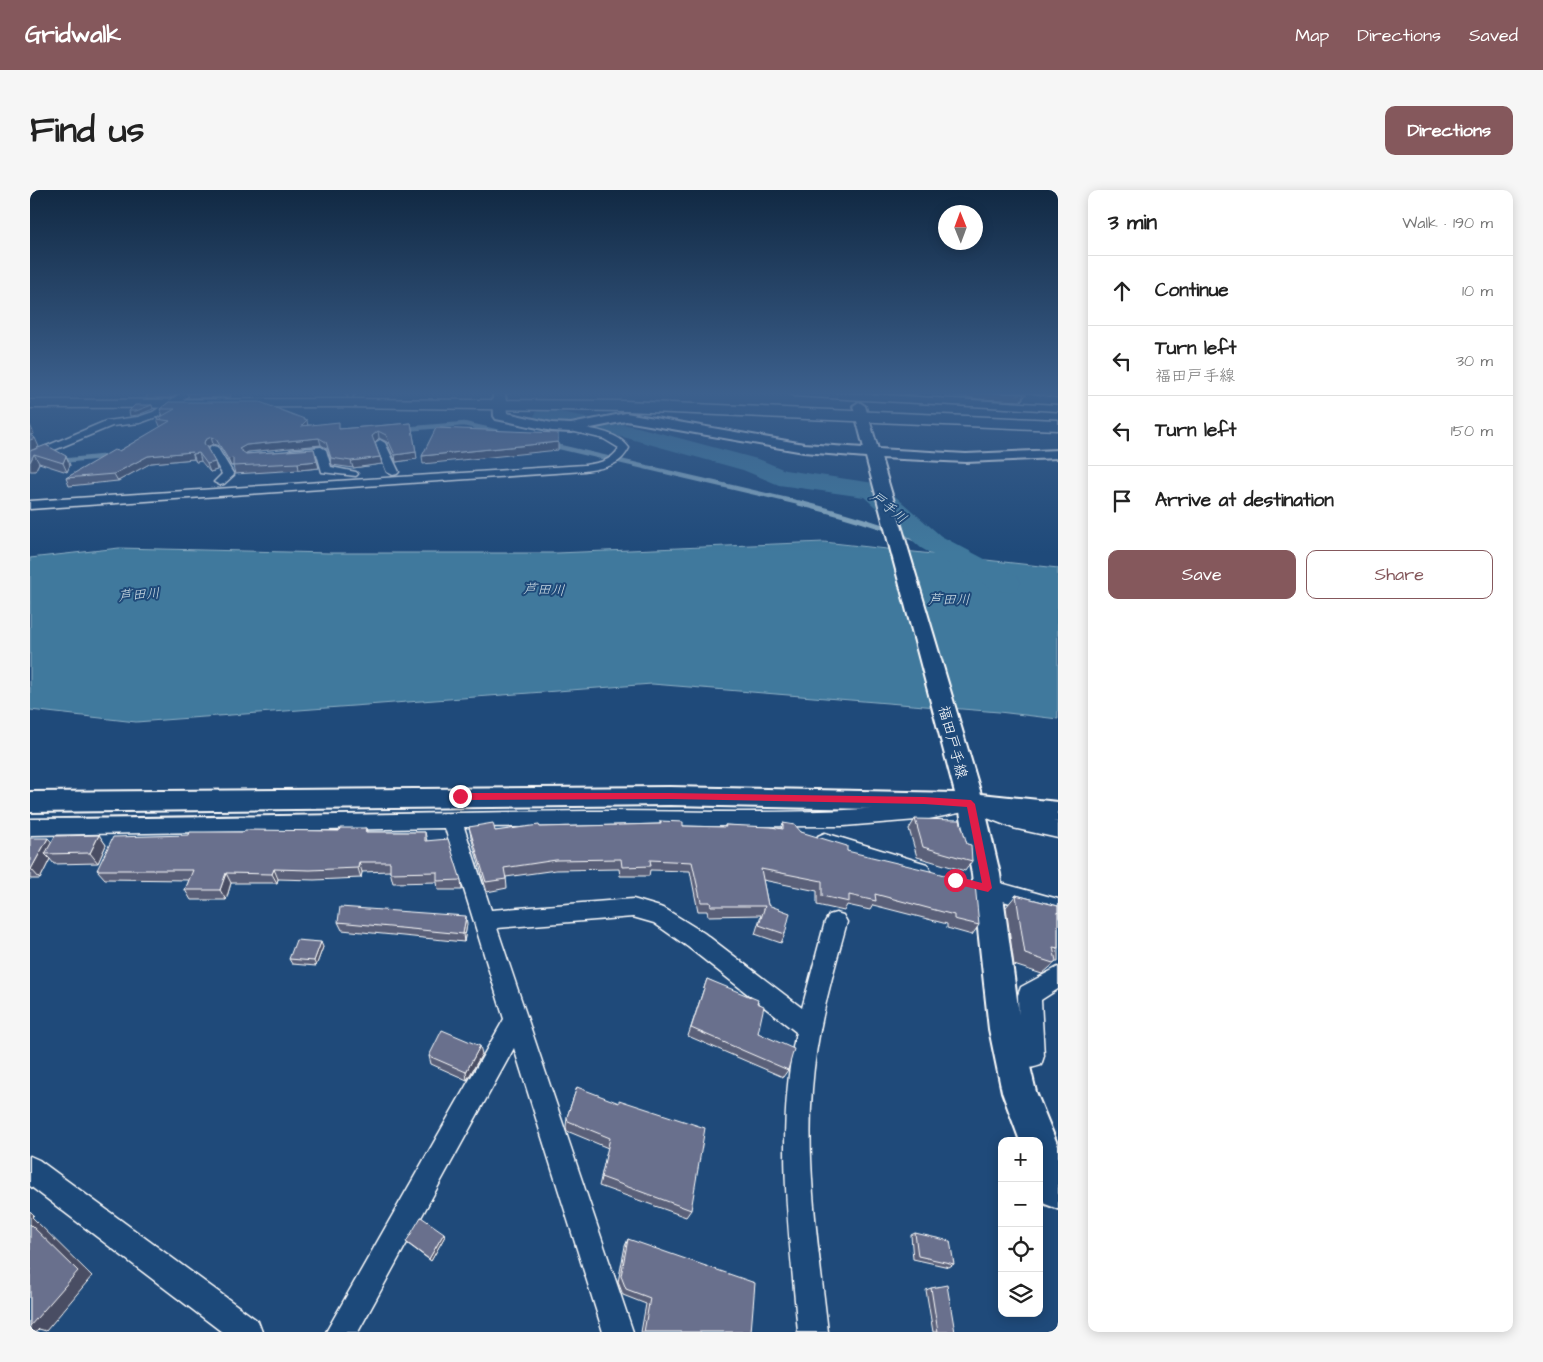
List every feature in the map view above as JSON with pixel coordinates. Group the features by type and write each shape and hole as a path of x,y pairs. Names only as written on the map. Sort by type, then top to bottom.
{"street":[{"path":"30,457 55,446"},
{"path":"381,446 393,472"},
{"path":"30,497 220,482 583,461 606,455 611,446"},
{"path":"30,505 584,468 610,463 621,457 624,448 623,446"},
{"path":"794,446 875,459 1058,454"},
{"name":"福田戸手線","path":"871,446 969,799 975,885 1004,1029 1019,1092 1037,1137"},
{"path":"213,449 228,474 220,482"},
{"path":"284,454 321,450 326,470 352,474"},
{"path":"30,802 670,796 969,799 1058,812"},
{"path":"30,827 632,818 793,819 937,811 969,799"},
{"path":"969,799 992,815 1058,830"},
{"path":"793,819 804,835 936,875"},
{"path":"454,821 455,830 483,920 618,1332"},
{"path":"30,836 68,826"},
{"path":"975,885 1058,908"},
{"path":"483,920 633,908 660,916 696,940 808,1027"},
{"path":"813,1332 799,1181 798,1110 808,1027 836,922"},
{"path":"1011,1055 1032,1056 1029,995 1058,977"},
{"path":"341,1332 516,1021"},
{"name":"福田戸手線","path":"1043,1152 1058,1191"},
{"path":"30,1169 247,1332"}],"water":[{"name":"芦田川","path":"824,542 1058,568 1058,719 999,712 652,684 136,722 30,710 30,558 119,548 329,553 557,553"}],"building":[{"path":"48,446 66,456 63,463 34,454 30,462 30,451"},
{"path":"127,446 206,446 215,462 207,464 199,453 193,454 192,452 148,456 114,474 66,478 114,450 119,451"},
{"path":"220,446 244,446 239,449 246,454 314,449 317,461 233,466 233,458 228,459"},
{"path":"327,446 376,446 380,457 351,461 331,458"},
{"path":"391,446 415,446 416,452 395,455"},
{"path":"427,446 516,446 422,456"},
{"path":"915,819 960,820 967,844 971,845 972,861 923,847"},
{"path":"660,821 683,822 683,826 726,827 725,825 783,829 783,823 795,825 801,832 847,846 847,851 975,884 979,925 954,919 954,915 875,894 876,901 849,895 849,902 822,896 822,881 761,869 768,905 790,913 785,934 759,925 765,906 711,906 710,902 701,902 692,862 650,860 651,866 622,867 621,859 556,860 504,868 506,879 486,882 469,827 493,823 495,831 539,825 540,827 661,824"},
{"path":"340,828 366,828 365,832 425,832 425,841 448,839 461,880 437,881 437,872 390,873 390,862 359,862 358,868 274,869 272,874 226,873 220,890 185,890 193,870 97,870 113,837 189,835 190,832 244,832 245,830 339,831"},
{"path":"99,835 90,853 45,854 55,836"},
{"path":"30,838 48,838 31,869 30,869"},
{"path":"1016,895 1058,906 1058,948 1053,947 1056,961 1053,963 1025,954"},
{"path":"340,907 466,916 463,934 338,922"},
{"path":"296,940 321,942 314,961 289,959"},
{"path":"707,979 758,1000 757,1003 764,1006 758,1033 794,1049 788,1070 691,1028"},
{"path":"442,1030 480,1046 466,1072 429,1056"},
{"path":"577,1087 619,1103 619,1100 705,1128 691,1210 601,1177 610,1138 568,1121 567,1117"},
{"path":"421,1217 444,1233 429,1259 406,1242"},
{"path":"30,1224 78,1271 30,1326"},
{"path":"915,1233 950,1241 954,1264 918,1256"},
{"path":"628,1239 755,1283 751,1332 644,1332 650,1298 626,1289 621,1276"},
{"path":"947,1285 955,1332 938,1332 931,1288"}],"waterway":[{"path":"557,446 804,504"},
{"name":"戸手川","path":"683,446 752,465 779,477 872,490 931,542 1006,583"},
{"path":"60,461 112,456"},
{"path":"799,503 882,527 922,542 961,560"}],"route":[{"path":"460,796 670,796 924,800 971,804 988,888 955,880"}]}
